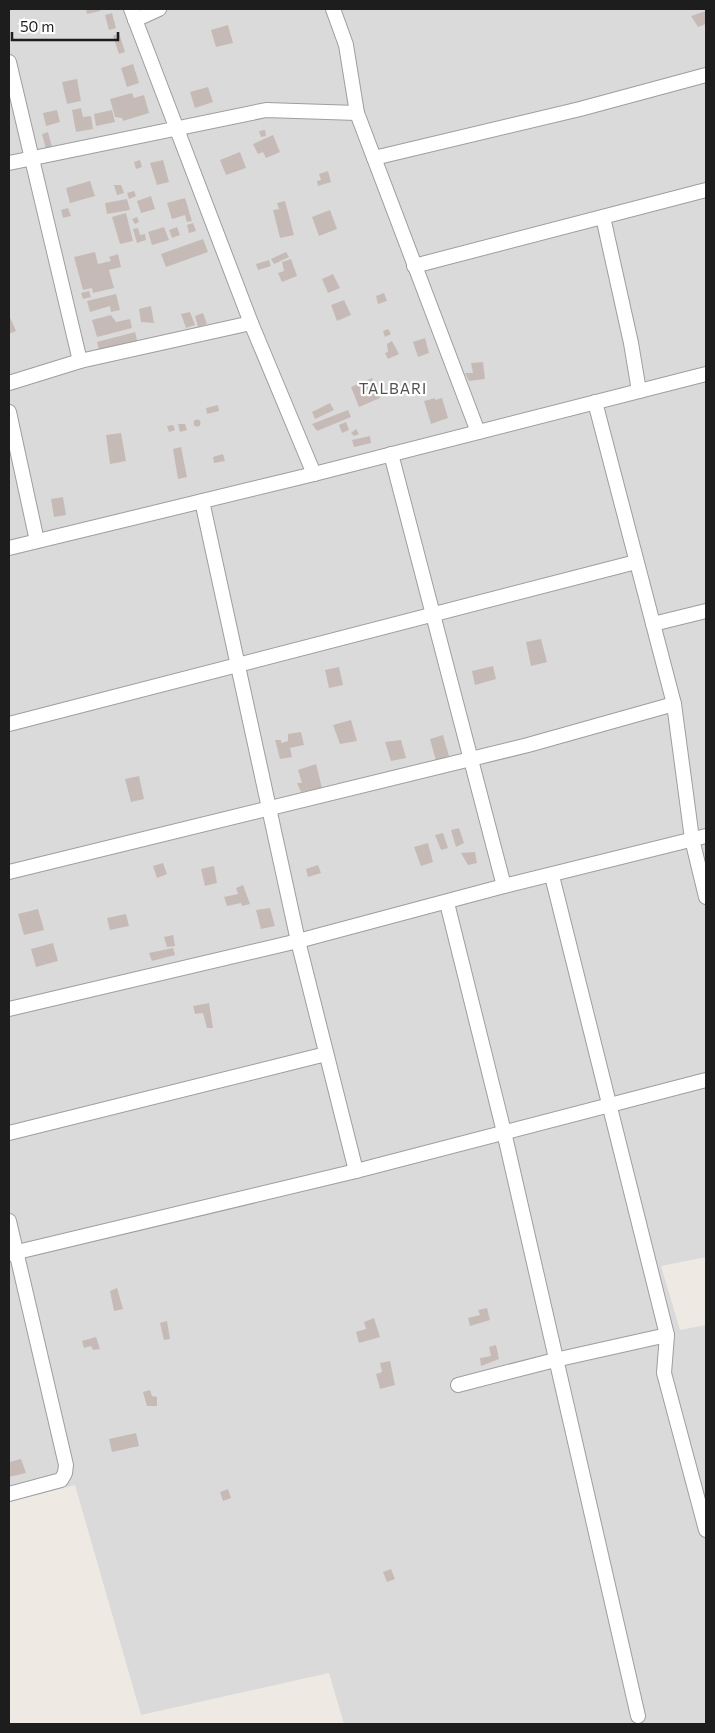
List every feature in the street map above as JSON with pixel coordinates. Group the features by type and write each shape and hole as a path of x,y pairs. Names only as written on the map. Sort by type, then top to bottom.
{"street":[{"path":"159,9 133,15 251,323 314,474"},
{"path":"333,9 346,45 357,113 478,432"},
{"path":"9,62 80,361"},
{"path":"374,158 580,109 706,75"},
{"path":"9,162 31,160 266,110 357,113"},
{"path":"414,266 706,190"},
{"path":"603,217 632,343 640,391"},
{"path":"9,383 80,361 251,323"},
{"path":"9,548 314,474 706,374"},
{"path":"595,402 674,704 692,839 706,897"},
{"path":"9,412 37,541"},
{"path":"391,454 431,615 504,886"},
{"path":"202,501 298,941 356,1172"},
{"path":"9,724 636,562"},
{"path":"653,624 706,611"},
{"path":"9,872 470,759 674,704"},
{"path":"9,1009 298,941 447,903 504,886 552,876 706,836"},
{"path":"552,876 667,1335 664,1373 706,1530"},
{"path":"447,903 504,1132 638,1716"},
{"path":"9,1133 326,1054"},
{"path":"12,1253 356,1172 706,1080"},
{"path":"9,1221 12,1253 66,1464 65,1473 60,1480 9,1494"},
{"path":"458,1386 555,1360 667,1335"}],"shaded area":[{"path":"9,9 706,9 706,1257 661,1266 680,1330 706,1325 706,1724 344,1724 329,1673 141,1715 75,1485 9,1502"}],"building":[{"path":"86,9 100,9 100,11 87,14"},
{"path":"706,11 706,24 698,27 691,16"},
{"path":"112,13 116,28 109,30 105,15"},
{"path":"228,25 233,43 216,47 211,30"},
{"path":"119,33 125,52 119,54 113,36"},
{"path":"133,64 139,83 127,87 121,68"},
{"path":"77,79 81,101 67,104 62,82"},
{"path":"208,87 213,102 195,108 190,92"},
{"path":"132,93 134,98 144,95 149,113 123,121 122,118 115,117 110,99"},
{"path":"81,108 83,117 91,116 93,129 76,132 72,110"},
{"path":"57,110 60,122 46,126 43,113"},
{"path":"112,110 115,122 96,126 94,114"},
{"path":"265,130 266,136 261,137 259,131"},
{"path":"48,132 52,147 46,149 42,134"},
{"path":"273,135 280,152 266,158 263,152 258,154 253,144"},
{"path":"240,152 246,168 226,175 220,160"},
{"path":"140,160 142,167 136,169 134,162"},
{"path":"163,160 169,182 157,185 150,163"},
{"path":"328,171 331,182 318,186 317,181 321,180 319,174"},
{"path":"90,181 95,196 70,203 66,188"},
{"path":"114,185 121,185 124,193 117,195"},
{"path":"134,191 136,196 129,199 127,193"},
{"path":"151,196 155,209 141,213 137,201"},
{"path":"185,198 192,221 187,222 185,215 172,219 167,203"},
{"path":"127,199 130,210 107,214 105,203"},
{"path":"285,201 294,235 280,238 273,210 279,209 277,203"},
{"path":"68,208 71,216 63,218 61,210"},
{"path":"330,210 337,229 319,236 312,217"},
{"path":"126,213 133,241 120,244 112,217"},
{"path":"137,217 139,222 135,224 132,219"},
{"path":"193,223 196,231 189,233 187,225"},
{"path":"164,227 169,240 152,245 148,232"},
{"path":"177,227 180,235 172,238 169,230"},
{"path":"138,228 140,235 145,234 146,240 137,243 133,229"},
{"path":"203,239 208,252 166,267 161,254"},
{"path":"95,252 98,264 111,261 109,257 118,254 121,267 109,270 114,288 93,293 92,288 83,290 74,257"},
{"path":"286,252 289,257 274,264 271,259"},
{"path":"291,259 297,276 282,282 278,273 284,271 282,262"},
{"path":"269,260 271,266 258,270 256,264"},
{"path":"333,274 340,288 328,293 322,279"},
{"path":"89,291 91,297 83,299 81,293"},
{"path":"384,293 387,301 378,304 376,296"},
{"path":"116,294 120,310 111,312 110,306 90,312 87,301"},
{"path":"344,300 351,315 337,321 331,305"},
{"path":"151,306 154,323 141,322 139,309"},
{"path":"190,312 195,325 186,328 181,314"},
{"path":"203,313 207,324 198,327 195,316"},
{"path":"9,315 16,331 9,334"},
{"path":"111,315 116,322 130,319 132,328 97,337 92,320"},
{"path":"388,329 391,334 385,337 383,331"},
{"path":"135,332 138,344 100,354 97,342"},
{"path":"425,338 429,353 418,357 413,342"},
{"path":"392,341 399,354 388,359 385,353 388,352 387,344"},
{"path":"483,362 485,379 469,381 465,373 473,373 471,363"},
{"path":"372,378 380,398 359,407 351,387"},
{"path":"435,398 435,400 442,398 448,418 431,424 424,401"},
{"path":"330,403 334,410 315,419 312,412"},
{"path":"218,405 219,411 207,414 206,408"},
{"path":"348,410 351,417 317,431 312,424"},
{"path":"197,420 200,423 197,426 194,423"},
{"path":"346,422 349,430 342,433 339,425"},
{"path":"178,424 185,424 187,430 180,432"},
{"path":"173,425 175,430 169,432 167,426"},
{"path":"356,429 359,434 354,436 351,433"},
{"path":"121,433 126,461 110,464 106,435"},
{"path":"370,436 371,443 354,447 352,440"},
{"path":"181,447 187,477 178,479 173,449"},
{"path":"223,454 225,461 214,463 213,457"},
{"path":"63,497 66,515 54,517 51,499"},
{"path":"541,639 547,662 531,666 526,642"},
{"path":"493,666 496,679 475,685 472,671"},
{"path":"339,667 343,685 329,688 325,670"},
{"path":"351,720 357,741 340,744 333,725"},
{"path":"301,732 304,745 290,748 292,757 280,759 275,740 281,740 281,743 288,741 288,734"},
{"path":"443,735 449,756 436,761 430,739"},
{"path":"401,740 406,758 391,761 385,742"},
{"path":"316,764 322,788 301,792 297,783 302,783 298,770"},
{"path":"139,776 144,799 131,802 125,779"},
{"path":"459,828 464,843 456,847 451,830"},
{"path":"443,833 448,848 441,850 435,835"},
{"path":"428,843 433,862 421,866 414,847"},
{"path":"475,852 477,863 468,865 461,853"},
{"path":"163,863 167,874 157,878 153,866"},
{"path":"318,865 321,873 308,877 306,869"},
{"path":"214,866 217,883 205,886 201,869"},
{"path":"243,885 250,904 242,906 241,903 227,906 224,897 238,894 236,888"},
{"path":"270,908 275,926 261,929 256,910"},
{"path":"38,909 44,930 24,935 18,914"},
{"path":"126,914 129,926 110,930 107,918"},
{"path":"173,935 175,946 167,947 164,937"},
{"path":"53,943 58,961 36,967 31,949"},
{"path":"173,948 175,955 152,961 149,953"},
{"path":"209,1003 213,1028 207,1028 203,1013 195,1014 193,1006"},
{"path":"117,1288 123,1309 114,1311 110,1291"},
{"path":"487,1308 490,1320 470,1326 468,1318 480,1315 478,1310"},
{"path":"374,1318 380,1337 359,1343 356,1332 366,1329 364,1322"},
{"path":"167,1321 170,1339 164,1340 160,1323"},
{"path":"96,1337 100,1349 93,1350 91,1346 84,1348 82,1341"},
{"path":"496,1345 499,1359 481,1366 480,1358 491,1356 489,1347"},
{"path":"390,1361 395,1385 380,1389 376,1374 382,1372 380,1363"},
{"path":"150,1390 152,1396 157,1397 157,1406 147,1406 143,1392"},
{"path":"136,1433 139,1446 112,1452 109,1439"},
{"path":"21,1459 26,1473 9,1477 9,1462"},
{"path":"228,1489 231,1498 223,1501 220,1492"},
{"path":"391,1569 395,1579 387,1582 383,1572"}],"district":[{"name":"TALBARI","path":"393,388"}]}
